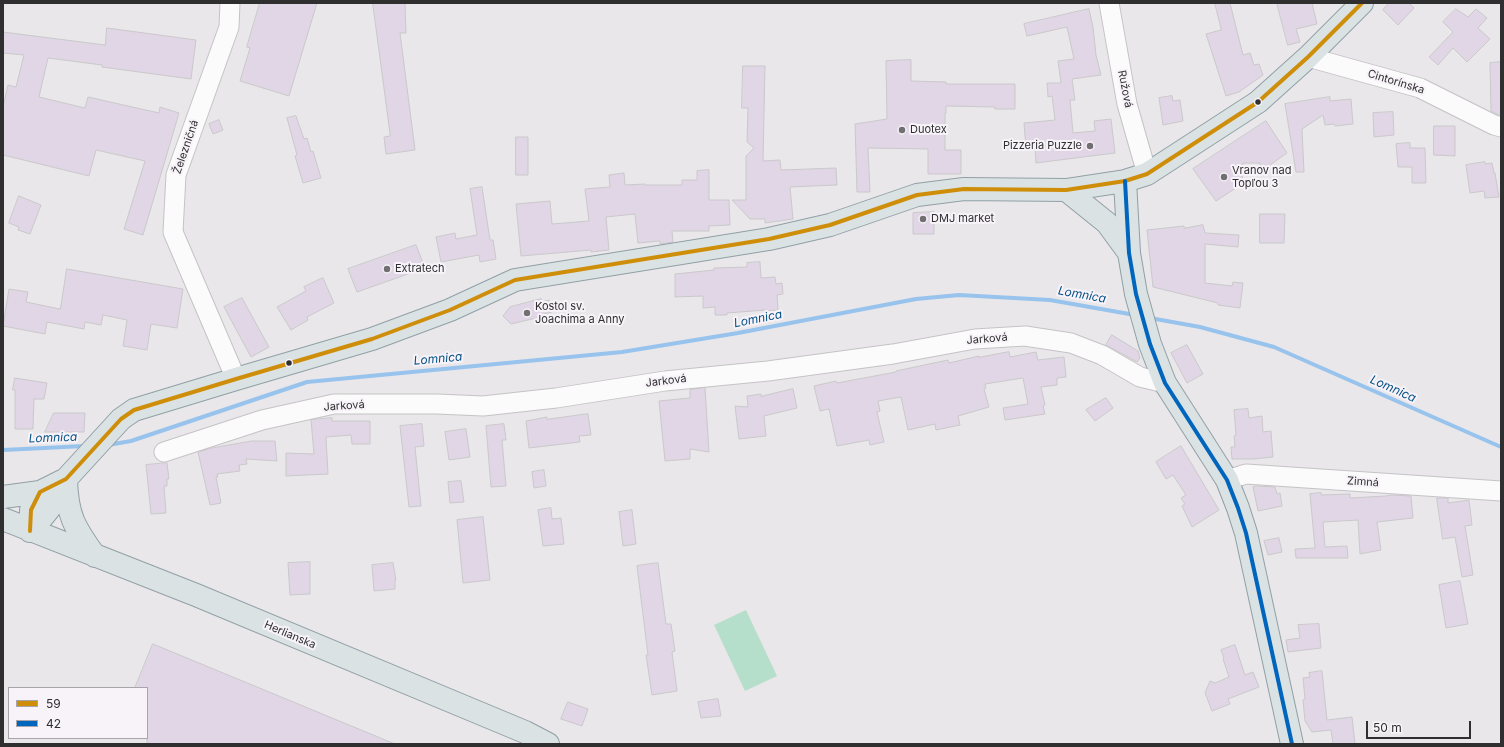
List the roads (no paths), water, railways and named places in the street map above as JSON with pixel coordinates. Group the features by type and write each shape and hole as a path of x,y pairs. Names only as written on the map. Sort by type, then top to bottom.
{"main road":[{"path":"3,497 40,492 66,479 121,419 134,410 372,339 450,310 515,280 769,239 830,225 917,195 964,189 1066,190 1125,181 1147,174 1258,102 1362,3"},
{"path":"1125,181 1129,253 1136,294 1150,344 1164,383 1227,480 1238,508 1246,533 1291,738"},
{"path":"1066,190 1107,224 1129,253"},
{"path":"30,531 45,515 61,493 66,479"},
{"path":"66,479 66,500 72,520 82,538 95,556"},
{"path":"30,531 32,510 40,492"},
{"name":"Herlianska","path":"3,519 30,531 196,595 548,744"}],"street":[{"name":"Železničná","path":"230,3 229,27 176,175 173,232 236,379"},
{"name":"Ružová","path":"1109,3 1127,104 1147,174"},
{"name":"Cintorínska","path":"1308,56 1420,88 1494,125 1501,127"},
{"name":"Jarková","path":"164,452 262,420 334,404 437,404 483,406 556,398 665,381 768,371 878,356 975,339 1025,336 1071,343 1102,355 1140,377 1164,383"},
{"name":"Zimná","path":"1227,480 1246,474 1501,491"}],"waterway":[{"name":"Lomnica","path":"108,445 131,441 307,382 622,352 738,333 916,299 959,295 1050,300 1135,315"},
{"name":"Lomnica","path":"1150,318 1200,327 1274,347 1501,447"},
{"name":"Lomnica","path":"3,450 85,446"}],"place":[{"name":"Duotex","path":"902,130"},
{"name":"Pizzeria Puzzle","path":"1090,146"},
{"name":"Vranov nad Topľou 3","path":"1224,177"},
{"name":"DMJ market","path":"923,219"},
{"name":"Extratech","path":"387,269"},
{"name":"Kostol sv. Joachima a Anny","path":"527,313"}]}
